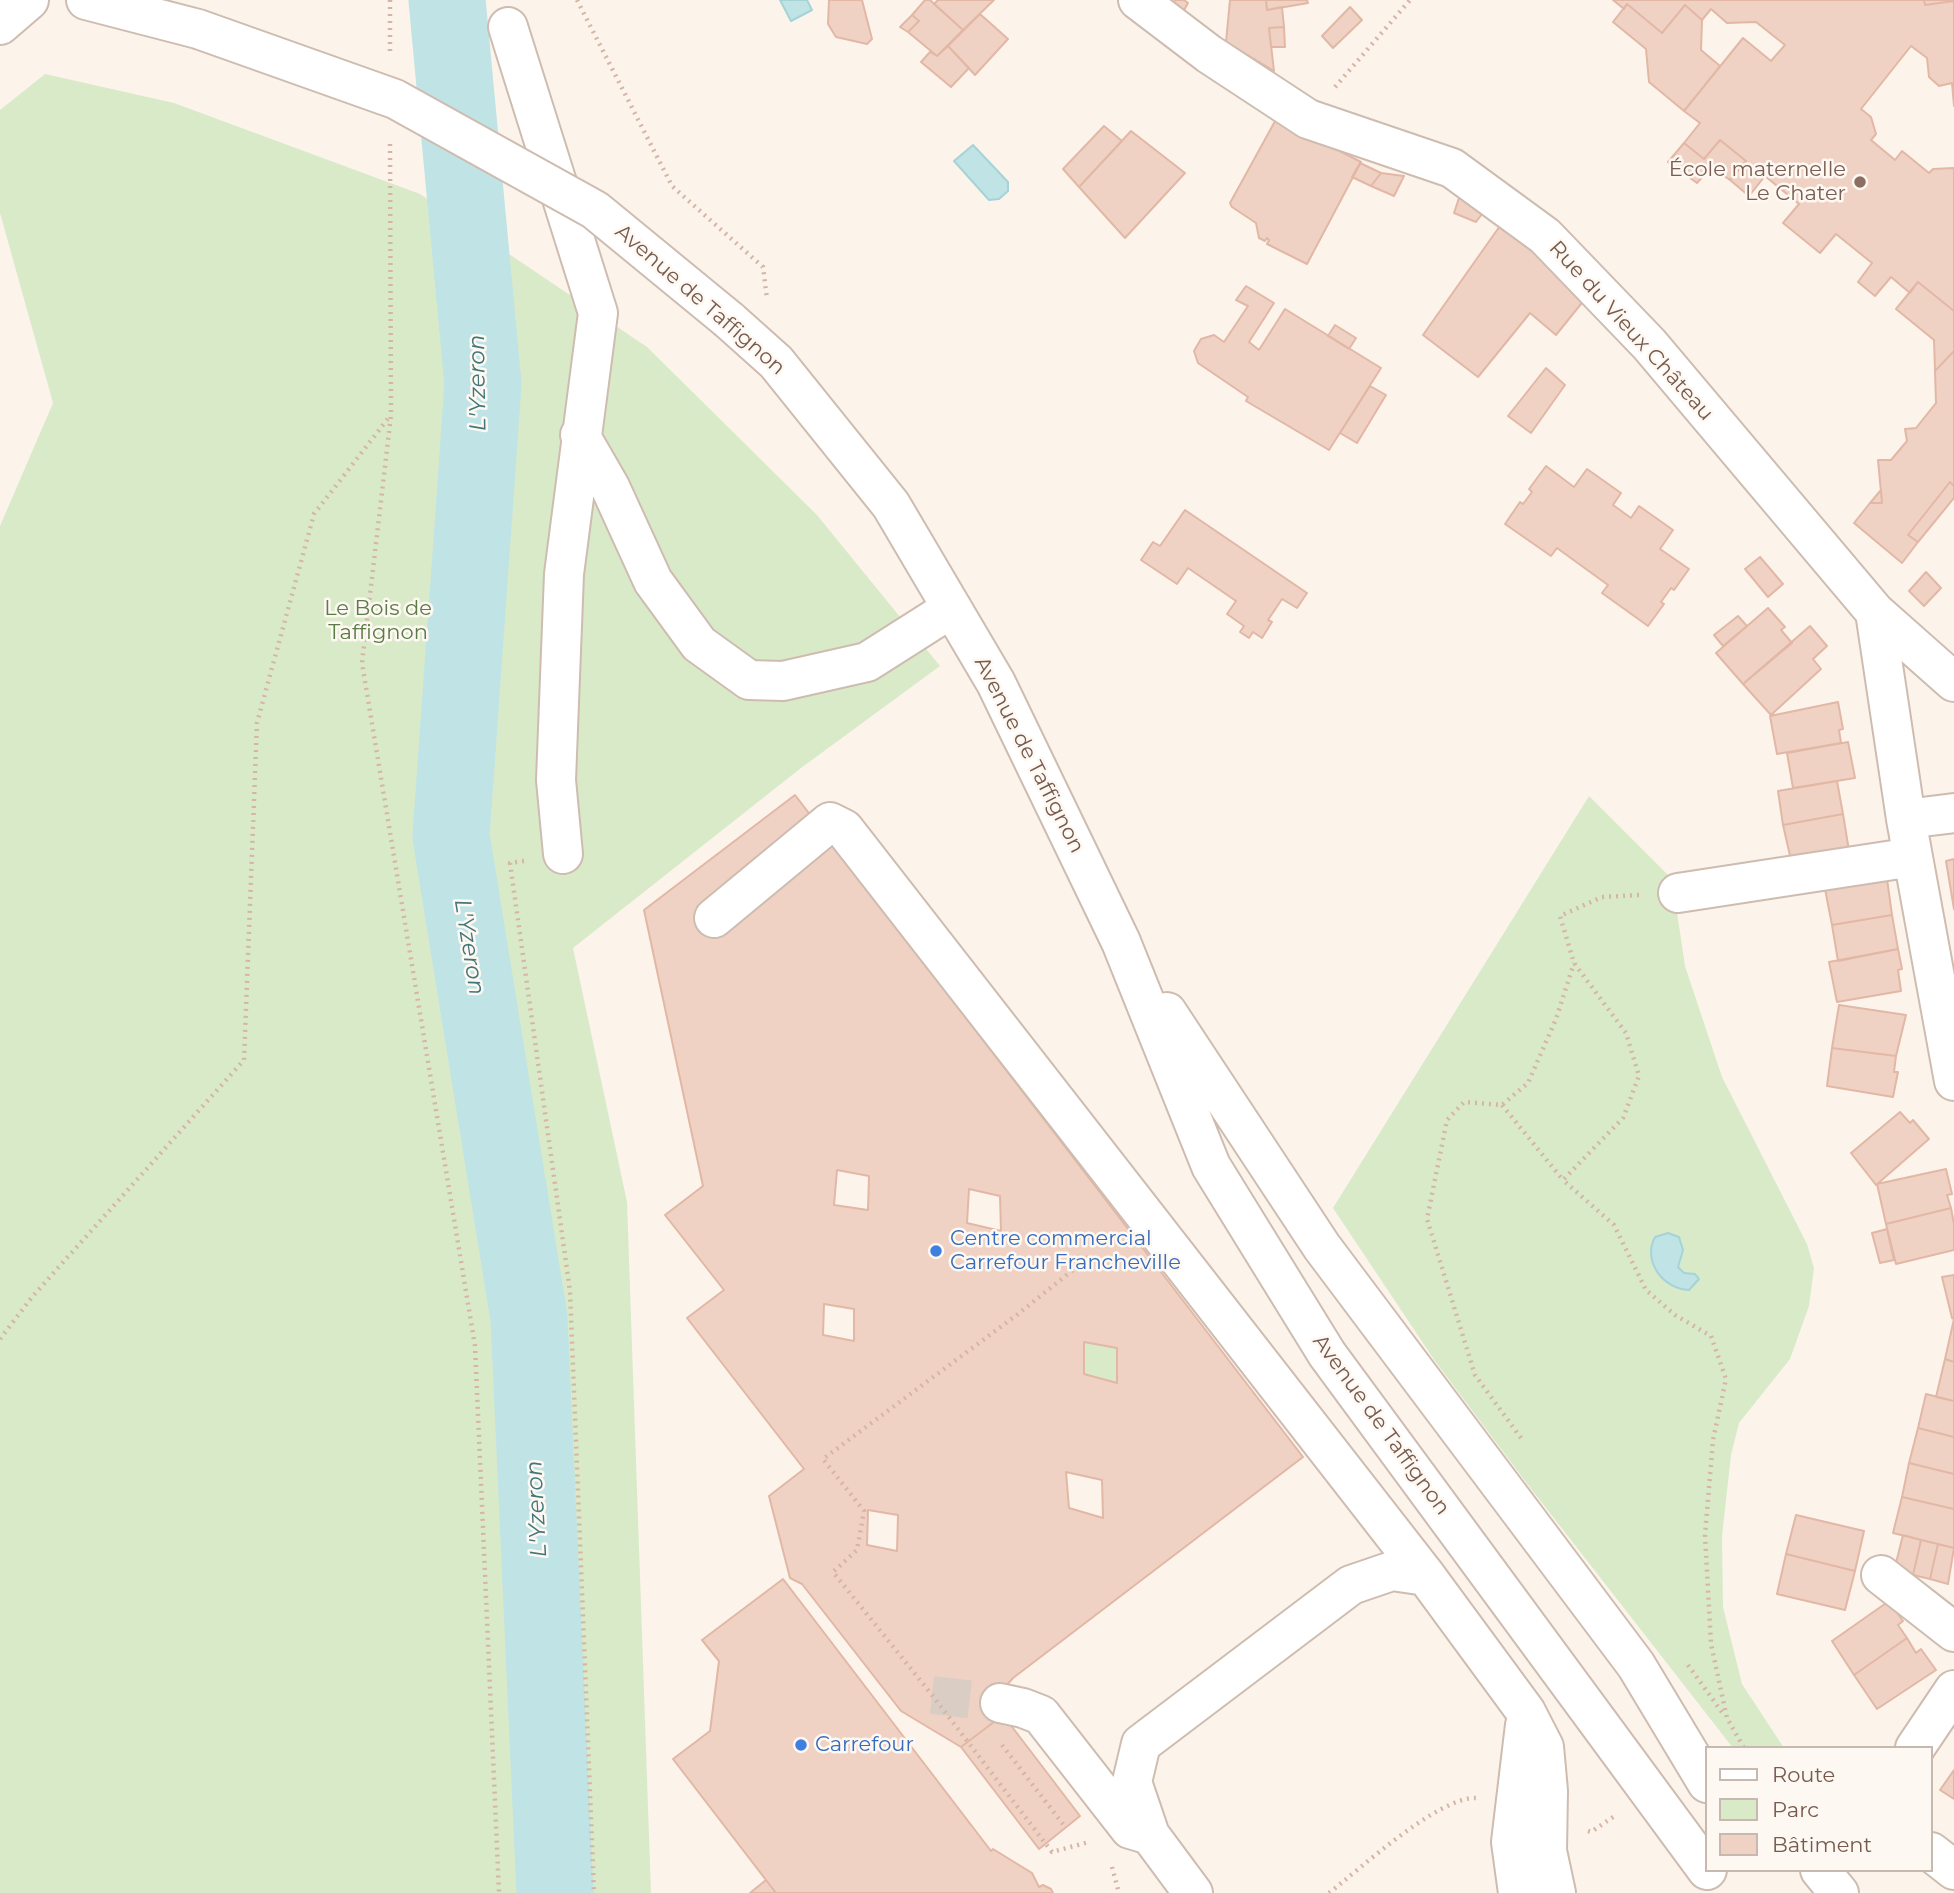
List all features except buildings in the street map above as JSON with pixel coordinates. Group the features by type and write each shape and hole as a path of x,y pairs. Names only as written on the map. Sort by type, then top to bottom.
{"street":[{"path":"0,25 29,0"},
{"name":"Avenue de Taffignon","path":"86,0 198,29 407,105 596,210 776,362 891,505 996,683 1121,942 1211,1166 1327,1354 1706,1868"},
{"name":"Rue du Vieux Château","path":"1138,0 1209,54 1308,119 1452,168 1545,236 1649,344 1875,612 1954,682"},
{"path":"508,27 598,313 564,574 556,780 563,855"},
{"path":"580,435 610,487 653,581 699,643 748,680 783,681 867,662 952,608"},
{"path":"1875,612 1906,819 1954,1081"},
{"path":"1906,819 1954,813"},
{"path":"714,918 830,822 844,829 1426,1576 1526,1712 1544,1747 1548,1791 1547,1851 1556,1893"},
{"path":"1678,893 1913,857"},
{"name":"Avenue de Taffignon","path":"1121,942 1322,1247 1636,1665 1706,1781"},
{"path":"1193,1893 1150,1835 1132,1782 1141,1744 1350,1585 1392,1570 1426,1576"},
{"path":"1881,1574 1954,1632"},
{"path":"1916,1746 1954,1690"},
{"path":"998,1720 1023,1708 1041,1715 1130,1829 1150,1835"},
{"path":"1518,1893 1510,1842 1526,1712"},
{"path":"1933,1854 1954,1870"},
{"path":"1822,1872 1839,1893"}],"path":[{"path":"390,0 390,55"},
{"path":"577,0 672,186 763,267 776,362"},
{"path":"1308,119 1410,0"},
{"path":"390,138 391,415 362,663 475,1346 499,1893"},
{"path":"0,1339 33,1297 244,1060 257,723 314,514 391,415"},
{"path":"563,855 510,863 570,1291 594,1893"},
{"path":"1563,1180 1623,1118 1639,1076 1626,1033 1574,963 1560,916 1601,897 1678,893"},
{"path":"1524,1442 1475,1375 1427,1219 1447,1120 1464,1102 1502,1105 1528,1083 1556,1019 1574,963"},
{"path":"1502,1105 1563,1180 1614,1225 1646,1290 1675,1315 1711,1336 1726,1379 1713,1440 1705,1535 1711,1644 1727,1718"},
{"path":"1089,1257 1007,1322 823,1459 864,1511 857,1550 833,1572 932,1695 1052,1852 1099,1839"},
{"path":"1686,1663 1727,1718 1743,1746"},
{"path":"998,1720 1066,1828"}],"green space":[{"name":"Le Bois de Taffignon","path":"45,74 174,103 420,194 647,347 817,515 940,666 801,768 573,948 627,1202 651,1893 0,1893 0,526 53,403 0,213 0,110"},
{"path":"1589,796 1672,879 1685,966 1722,1077 1807,1244 1814,1268 1809,1306 1790,1359 1739,1423 1731,1455 1722,1536 1723,1607 1742,1684 1783,1746 1731,1746 1435,1361 1333,1208"},
{"path":"1084,1342 1117,1348 1117,1383 1084,1374"}],"water":[{"path":"780,0 807,0 812,10 791,21"},
{"path":"973,145 1008,182 1008,191 999,199 989,200 954,161"},
{"path":"1668,1233 1679,1237 1683,1250 1678,1267 1684,1273 1695,1274 1699,1279 1689,1290 1671,1285 1657,1272 1653,1264 1651,1255 1655,1237"}],"waterway":[{"name":"L'Yzeron","path":"447,0 483,384 451,836 529,1318 555,1893"}],"tunnel":[{"path":"932,1695 1000,1703"}],"place":[{"name":"École maternelle Le Chater","path":"1860,182"},
{"name":"Centre commercial Carrefour Francheville","path":"936,1251"},
{"name":"Carrefour","path":"801,1745"}]}
